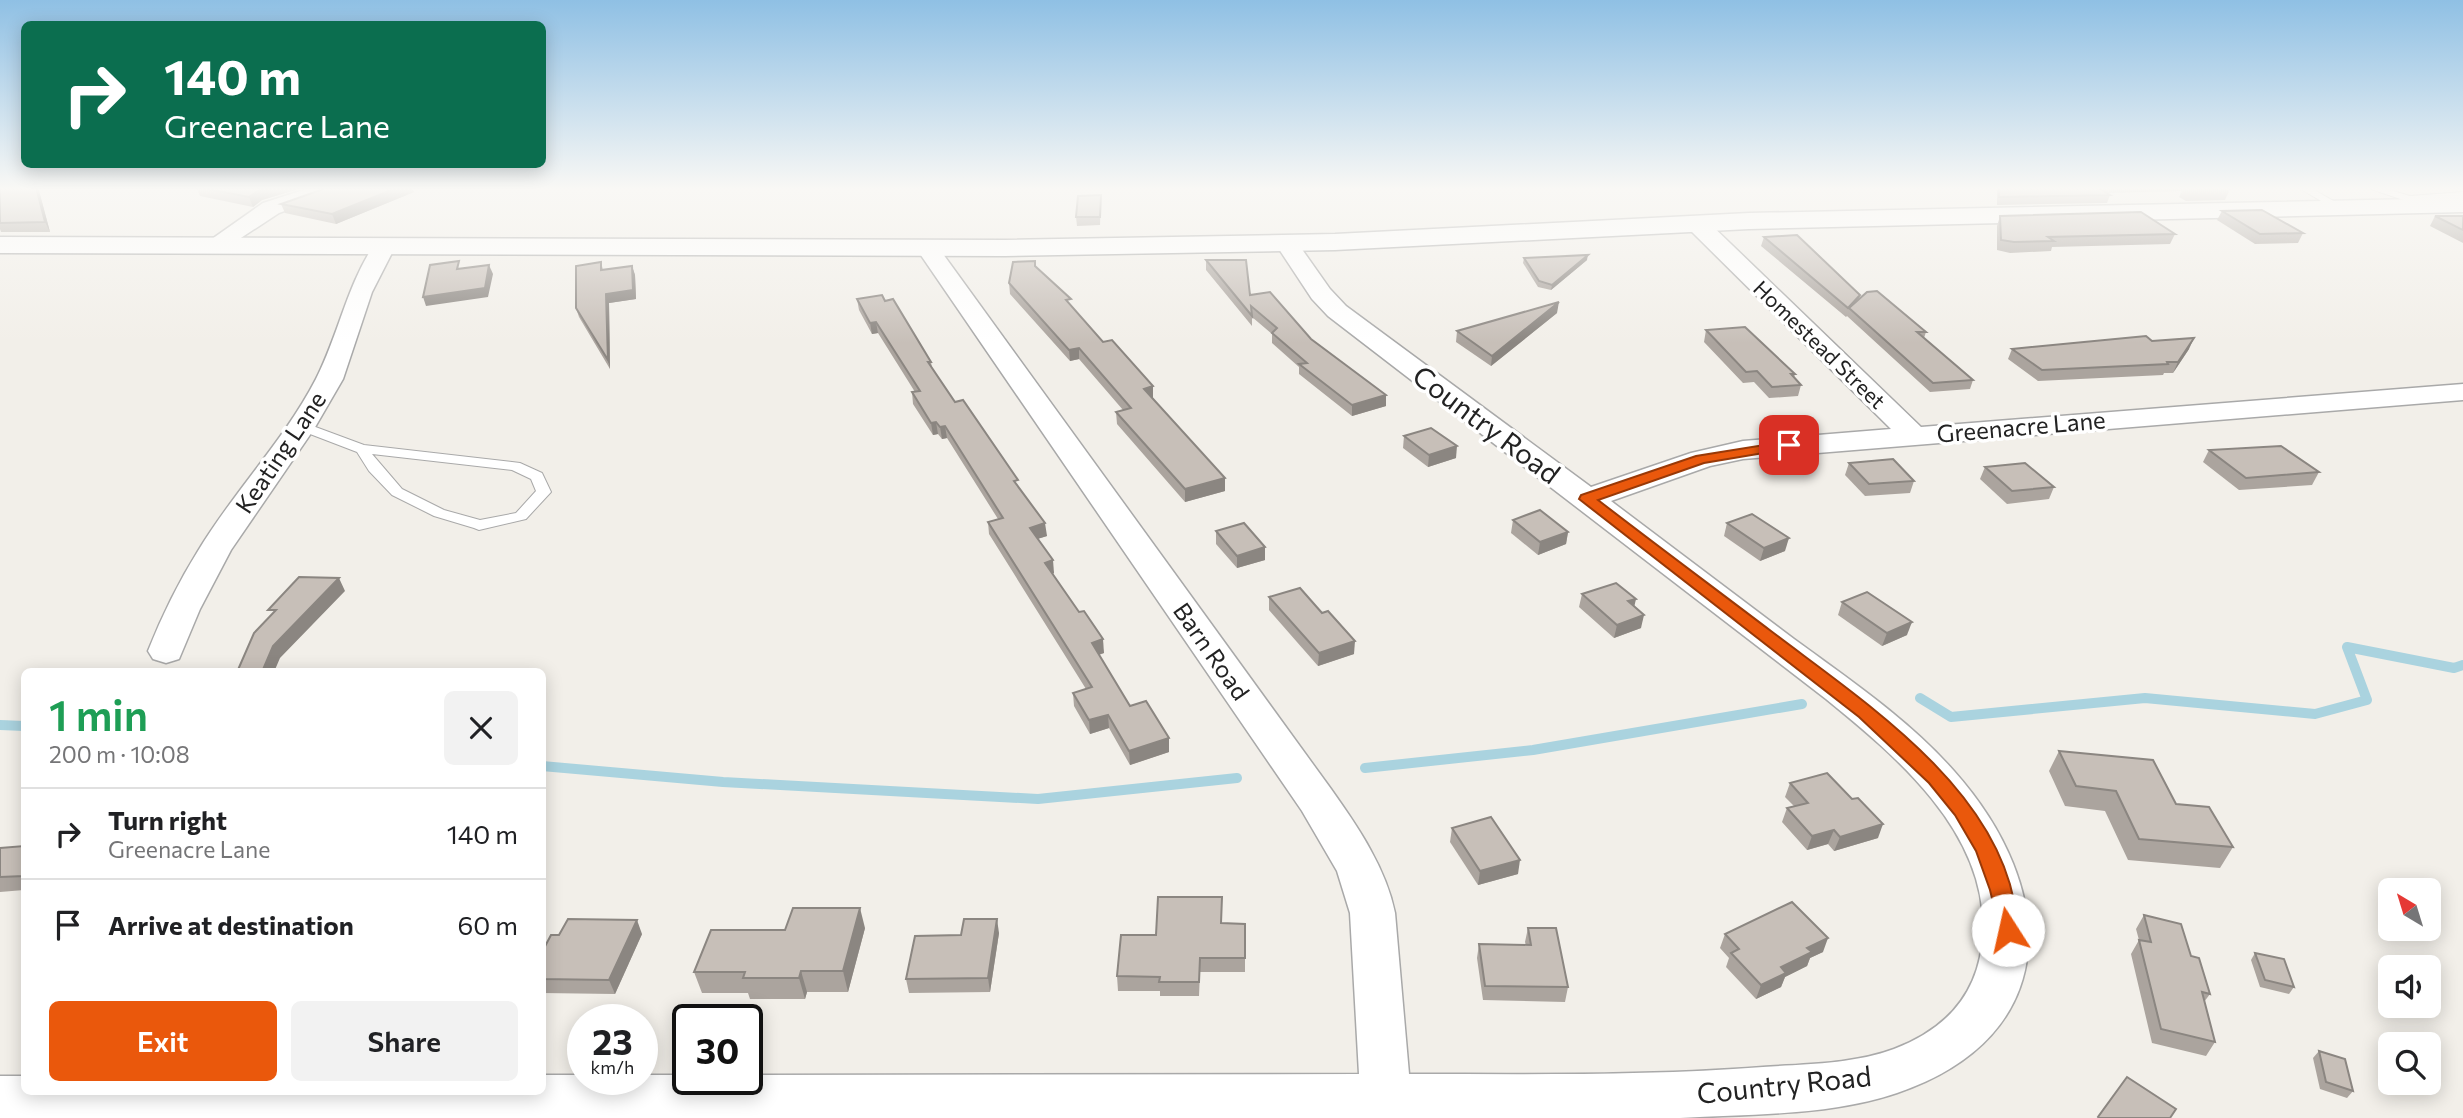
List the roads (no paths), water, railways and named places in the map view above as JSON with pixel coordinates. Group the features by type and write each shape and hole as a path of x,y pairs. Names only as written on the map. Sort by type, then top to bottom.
{"street":[{"path":"213,246 223,239"},
{"path":"0,245 926,248 1286,243 1369,239"},
{"name":"Homestead Street","path":"1713,239 1913,435"},
{"name":"Country Road","path":"0,1099 1640,1097 1850,1082 1908,1067 1950,1045 1982,1012 2002,973 2008,930 2001,890 1986,850 1950,794 1903,745 1866,712 1337,311 1321,294 1286,243"},
{"name":"Keating Lane","path":"166,651 183,608 215,550 302,426 339,356 360,292 384,247"},
{"name":"Barn Road","path":"926,248 1281,749 1347,849 1368,893 1373,915 1385,1096"},
{"name":"Greenacre Lane","path":"1587,499 1720,454 1789,445 2463,392"}],"lane":[{"path":"302,426 362,449 514,466 537,476 544,492 521,516 479,526 439,513 397,492 374,468 362,449"}],"waterway":[{"path":"1920,698 1951,717 2145,698 2315,714 2367,700 2347,647 2454,668 2463,665"},
{"path":"1365,768 1533,750 1802,704"},
{"path":"0,725 21,726"},
{"path":"546,766 723,782 1038,799 1237,778"}]}
